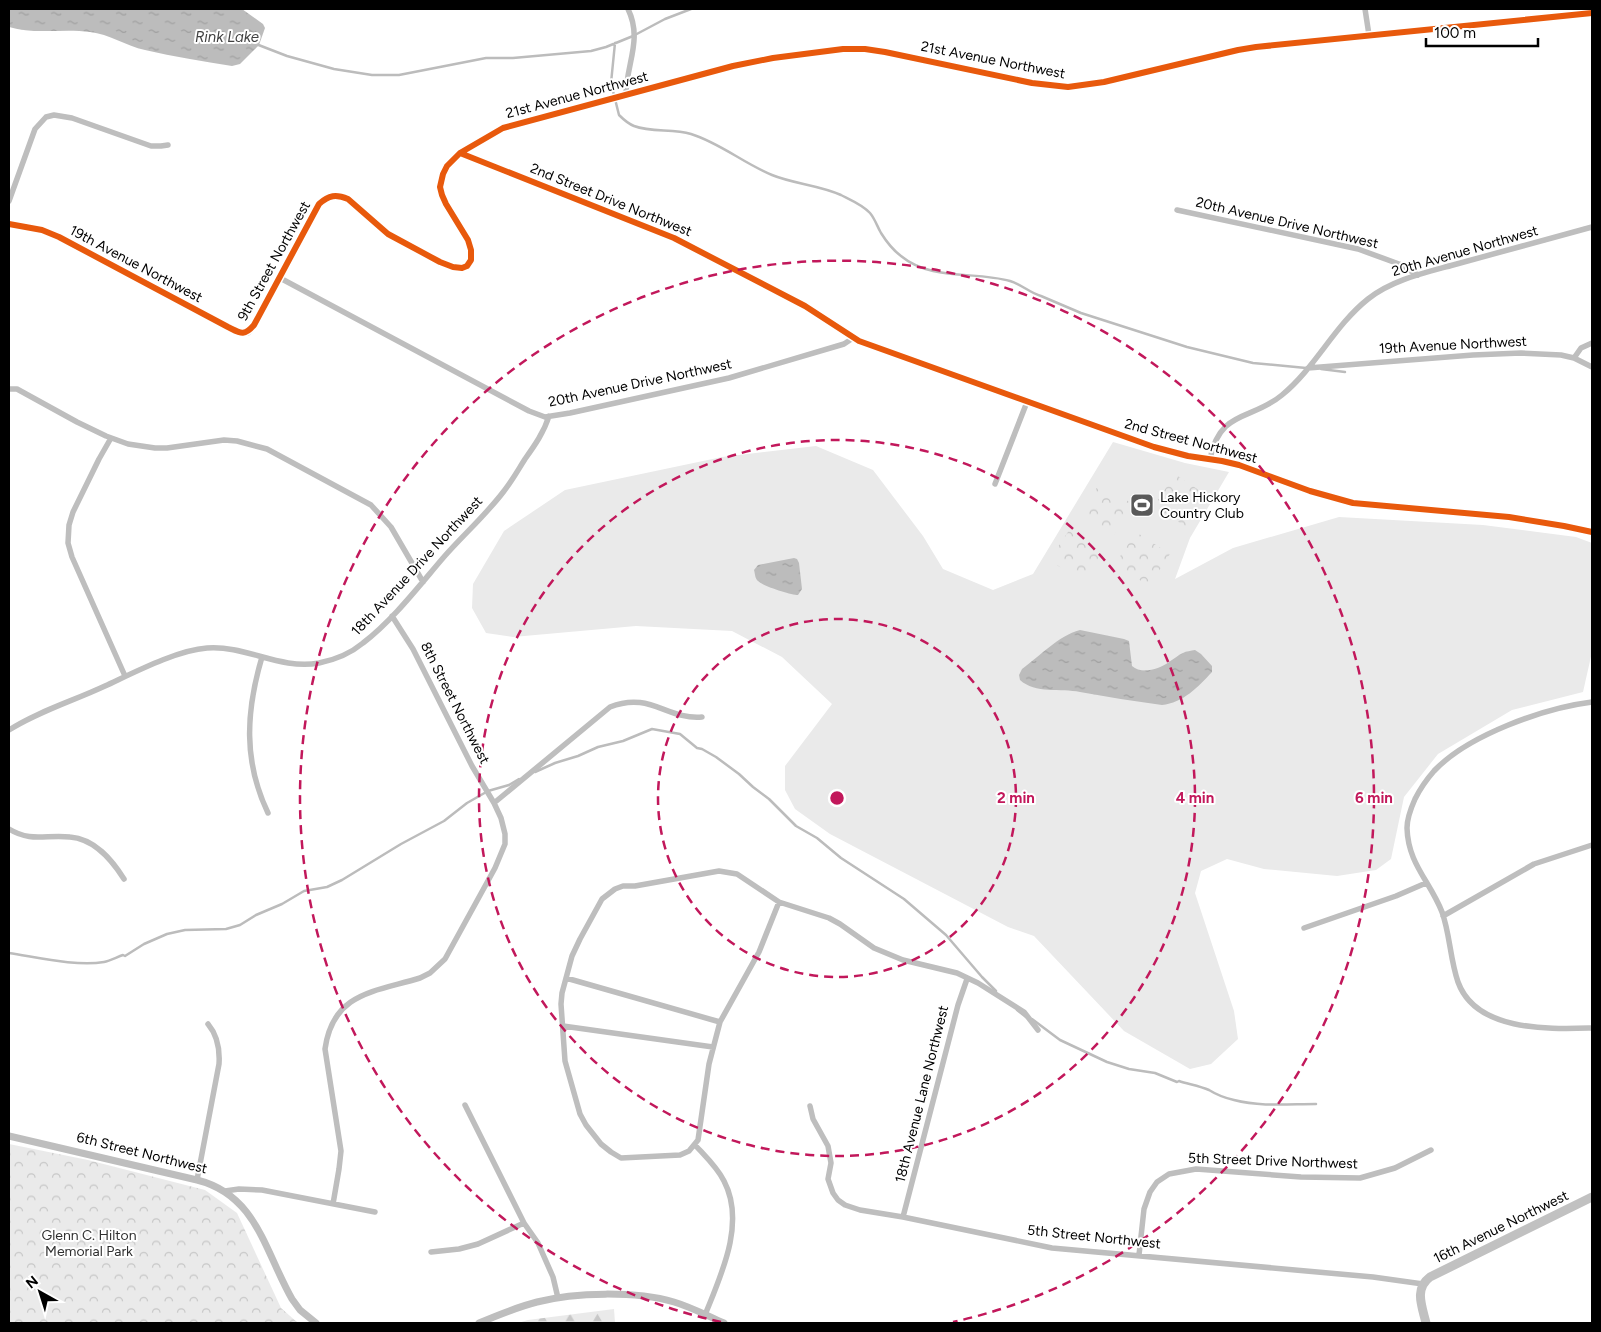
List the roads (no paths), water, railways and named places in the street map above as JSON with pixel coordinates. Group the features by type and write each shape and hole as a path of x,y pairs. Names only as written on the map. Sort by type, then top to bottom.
{"main road":[{"name":"16th Avenue Northwest","path":"1423,1284 1430,1277 1443,1270 1592,1197"},
{"path":"1423,1284 1420,1290 1426,1323"}],"street":[{"path":"626,95 627,79 635,46 634,28 628,9"},
{"path":"1366,9 1369,35"},
{"name":"21st Avenue Northwest","path":"460,153 503,128 733,66 773,58 843,49 865,49 885,52 1032,83 1068,87 1104,82 1238,50 1592,13"},
{"path":"9,200 36,129 46,117 62,115 150,146 168,145"},
{"name":"9th Street Northwest","path":"248,332 254,325 320,204 326,198 334,195 348,199 388,234 415,249 453,267 462,268 467,266 471,260 468,240 446,204 440,187 447,166 460,153"},
{"name":"2nd Street Drive Northwest","path":"460,153 681,242 805,306 853,338"},
{"name":"20th Avenue Drive Northwest","path":"1177,210 1358,249 1399,264 1418,275"},
{"name":"19th Avenue Northwest","path":"9,224 50,233 233,330 242,333 248,332"},
{"name":"20th Avenue Northwest","path":"1210,460 1215,440 1224,427 1238,417 1275,400 1308,368 1342,324 1367,300 1386,287 1418,275 1592,227"},
{"name":"20th Avenue Drive Northwest","path":"280,278 538,415 570,414 729,378 844,344 853,338"},
{"name":"2nd Street Northwest","path":"853,338 1154,446 1188,456 1239,465 1310,491 1353,503 1510,518 1592,532"},
{"path":"1574,358 1581,348 1592,343"},
{"name":"19th Avenue Northwest","path":"1308,368 1522,353 1574,358 1592,366"},
{"path":"9,389 17,389 77,422 128,444 155,448 181,447 224,440 237,441 267,449 371,505 391,527 423,582"},
{"path":"995,484 1027,402"},
{"name":"18th Avenue Drive Northwest","path":"9,730 125,676 177,655 207,648 231,648 273,661 304,664 319,663 338,657 362,645 392,616 505,490 540,436 549,416"},
{"path":"111,438 73,512 68,537 72,557 125,676"},
{"name":"8th Street Northwest","path":"333,1204 341,1150 325,1049 332,1024 344,1007 356,998 430,974 445,959 495,868 504,844 504,826 494,803 472,766 413,649 392,616"},
{"path":"262,657 251,701 249,743 256,784 268,813"},
{"path":"494,803 610,707 626,702 649,704 682,716 702,717"},
{"path":"1592,702 1573,705 1497,730 1459,752 1434,771 1425,783 1410,809 1407,828 1418,871 1436,899 1443,916 1458,982 1469,1000 1482,1012 1498,1020 1547,1029 1592,1028"},
{"path":"9,830 24,836 38,838 69,836 88,842 98,848 124,879"},
{"path":"1443,916 1534,864 1592,845"},
{"path":"779,902 759,952 720,1022 709,1064 700,1135 695,1145 680,1155 621,1158 611,1152 586,1125 580,1114 565,1061 562,998 572,956 580,939 602,899 615,889 623,886 635,886 719,871 737,874 746,878 779,902 828,918 840,924 874,948 892,956 957,973 978,983 1024,1012 1038,1030"},
{"path":"1304,928 1396,896 1426,883"},
{"path":"566,978 720,1022"},
{"name":"18th Avenue Lane Northwest","path":"903,1217 958,1005 967,979"},
{"path":"197,1180 220,1064 217,1040 213,1029 208,1024"},
{"path":"563,1026 713,1048"},
{"path":"466,1106 524,1224 538,1243 550,1267 558,1298"},
{"name":"5th Street Northwest","path":"810,1106 812,1119 828,1146 830,1155 828,1179 830,1187 838,1200 860,1210 1052,1248 1382,1278 1423,1284"},
{"name":"6th Street Northwest","path":"9,1136 197,1180 225,1191 237,1200 251,1216 292,1299 300,1310 316,1323"},
{"path":"695,1145 724,1180 733,1204 730,1242 726,1262 706,1315"},
{"name":"5th Street Drive Northwest","path":"1139,1255 1144,1209 1150,1192 1157,1182 1169,1174 1196,1169 1301,1177 1360,1178 1390,1170 1431,1150"},
{"path":"225,1191 232,1189 262,1190 375,1212"},
{"path":"431,1252 459,1249 478,1244 524,1224"},
{"path":"479,1323 515,1308 558,1298 604,1295 648,1296 674,1302 724,1323"}],"water":[{"name":"Rink Lake","path":"9,9 242,9 263,24 265,28 259,45 240,64 232,66 145,50 97,33 29,31 9,27"},
{"path":"794,558 799,563 802,589 798,595 771,588 756,579 754,570 758,565"},
{"path":"1080,630 1129,641 1132,666 1136,669 1145,671 1156,669 1184,652 1195,650 1212,666 1212,672 1196,689 1183,698 1170,704 1162,705 1073,691 1041,689 1020,680 1019,675 1022,669 1064,637"}],"waterway":[{"path":"256,44 287,56 334,69 372,75 399,75 486,58 513,58 591,51 633,36 665,19 691,9"},
{"path":"615,43 611,83 619,115 626,121 641,128 691,134 772,175 824,189 849,199 870,213 890,245 898,254 913,264 939,272 1010,281 1037,295 1081,313 1187,347 1253,363 1306,368"},
{"path":"1321,369 1345,372"},
{"path":"535,772 598,747 623,741 652,729 680,734 697,748 716,757 739,774 769,799 796,826 817,838 841,858 904,899 946,935 996,991"},
{"path":"9,953 69,962 104,962 123,955 125,956 144,944 167,934 185,930 226,929 240,925 304,891 327,887 342,880 401,844 444,821 467,803 488,791 509,785 519,779"},
{"path":"1017,1010 1026,1017"},
{"path":"1032,1019 1060,1040 1107,1062 1129,1069 1155,1073 1177,1082 1202,1087 1224,1097 1254,1104 1316,1104"}],"place":[{"name":"Lake Hickory Country Club","path":"1142,505"}],"park label":[{"name":"Glenn C. Hilton Memorial Park","path":"89,1244"}]}
